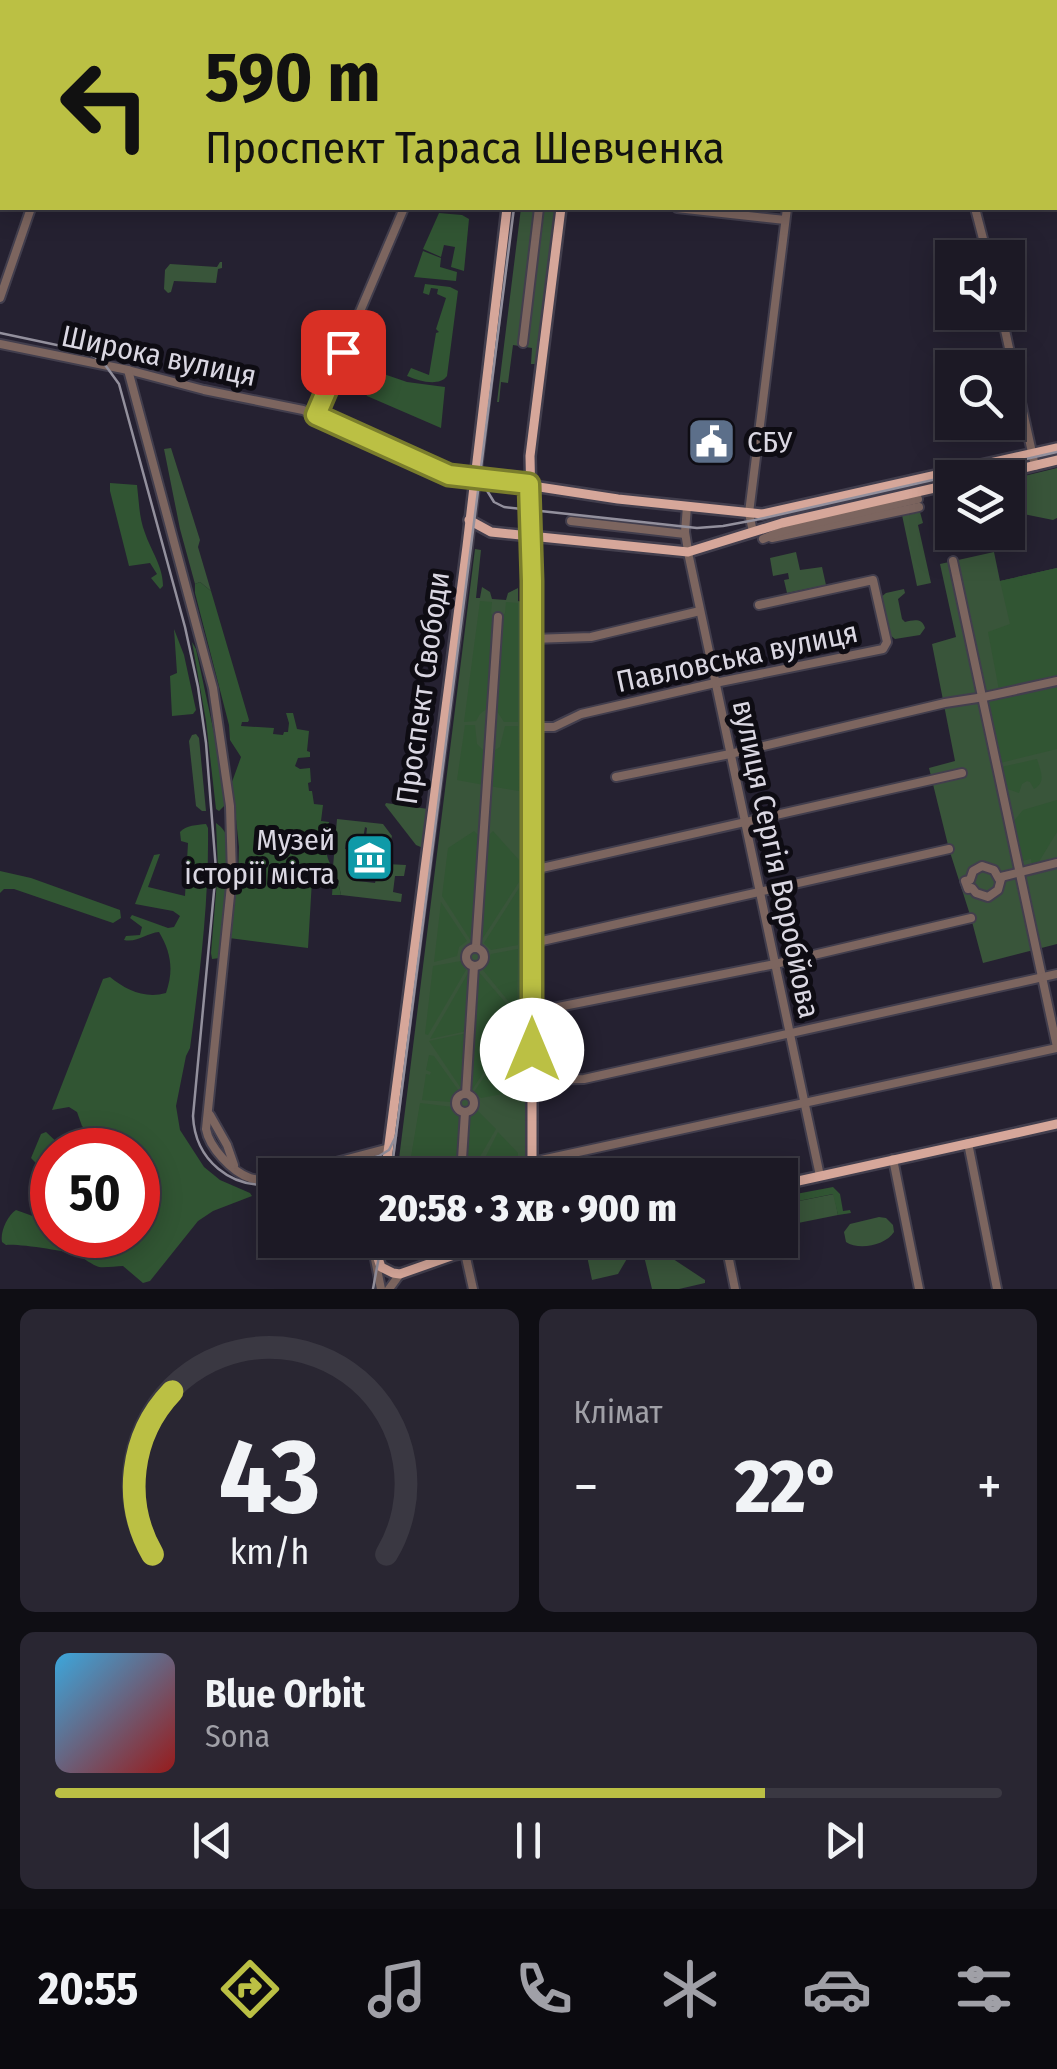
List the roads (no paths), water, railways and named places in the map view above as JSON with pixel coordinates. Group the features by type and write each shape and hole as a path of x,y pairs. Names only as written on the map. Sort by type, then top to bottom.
{"main road":[{"name":"Проспект Свободи","path":"388,1158 507,210"},
{"path":"532,1158 529,484 561,210"},
{"path":"474,477 762,514 1057,448"},
{"path":"1025,468 1057,460"},
{"path":"469,520 491,532 688,552 782,523 935,488"},
{"path":"798,1180 1057,1124"},
{"path":"378,1258 381,1267 400,1274 450,1258"}],"street":[{"path":"0,298 30,210"},
{"path":"316,415 403,210"},
{"path":"522,343 539,210"},
{"path":"695,210 785,220"},
{"path":"753,532 749,513 787,210"},
{"path":"976,210 983,240"},
{"path":"1005,330 1035,466"},
{"name":"Широка вулиця","path":"0,344 316,415 449,475 474,477"},
{"path":"128,370 213,688 230,806 232,876 208,1138 235,1169 258,1180"},
{"path":"919,503 785,537 762,539 785,530 919,503"},
{"name":"вулиця Сергія Воробйова","path":"687,506 688,552 820,1176"},
{"path":"571,521 685,534"},
{"path":"550,1158 1057,1047 953,561"},
{"name":"Павловська вулиця","path":"532,727 554,727 581,714 883,649 887,642 873,580 759,605"},
{"path":"532,639 591,637 700,612"},
{"path":"462,1158 464,1112 456,1102 466,1094 474,966 466,956 469,949 476,947 498,617"},
{"path":"616,778 1057,681"},
{"path":"533,870 962,773"},
{"path":"533,943 949,849"},
{"path":"1000,879 994,870 982,866 966,881 968,890 972,888 976,894 988,896 998,890 1001,877 1057,863"},
{"path":"533,1012 775,964 971,918"},
{"path":"532,1080 584,1079 1057,974"},
{"path":"968,1143 997,1289"},
{"path":"352,1158 390,1148"},
{"path":"893,1160 920,1289"},
{"path":"377,1258 384,1288 400,1274"},
{"path":"466,1258 473,1289"},
{"path":"729,1258 735,1289"}],"tram line":[{"path":"393,1158 514,210"},
{"path":"0,333 85,351 103,362 119,384 185,627 206,743 216,870 193,1116 195,1132 200,1146 218,1169 230,1177 258,1185"},
{"path":"483,484 494,502 504,507 697,528 755,520 1057,452"},
{"path":"372,1158 389,1150 396,1136"},
{"path":"373,1289 379,1258"}],"place":[{"name":"СБУ","path":"712,442"},
{"name":"Музей історії міста","path":"370,857"}]}
